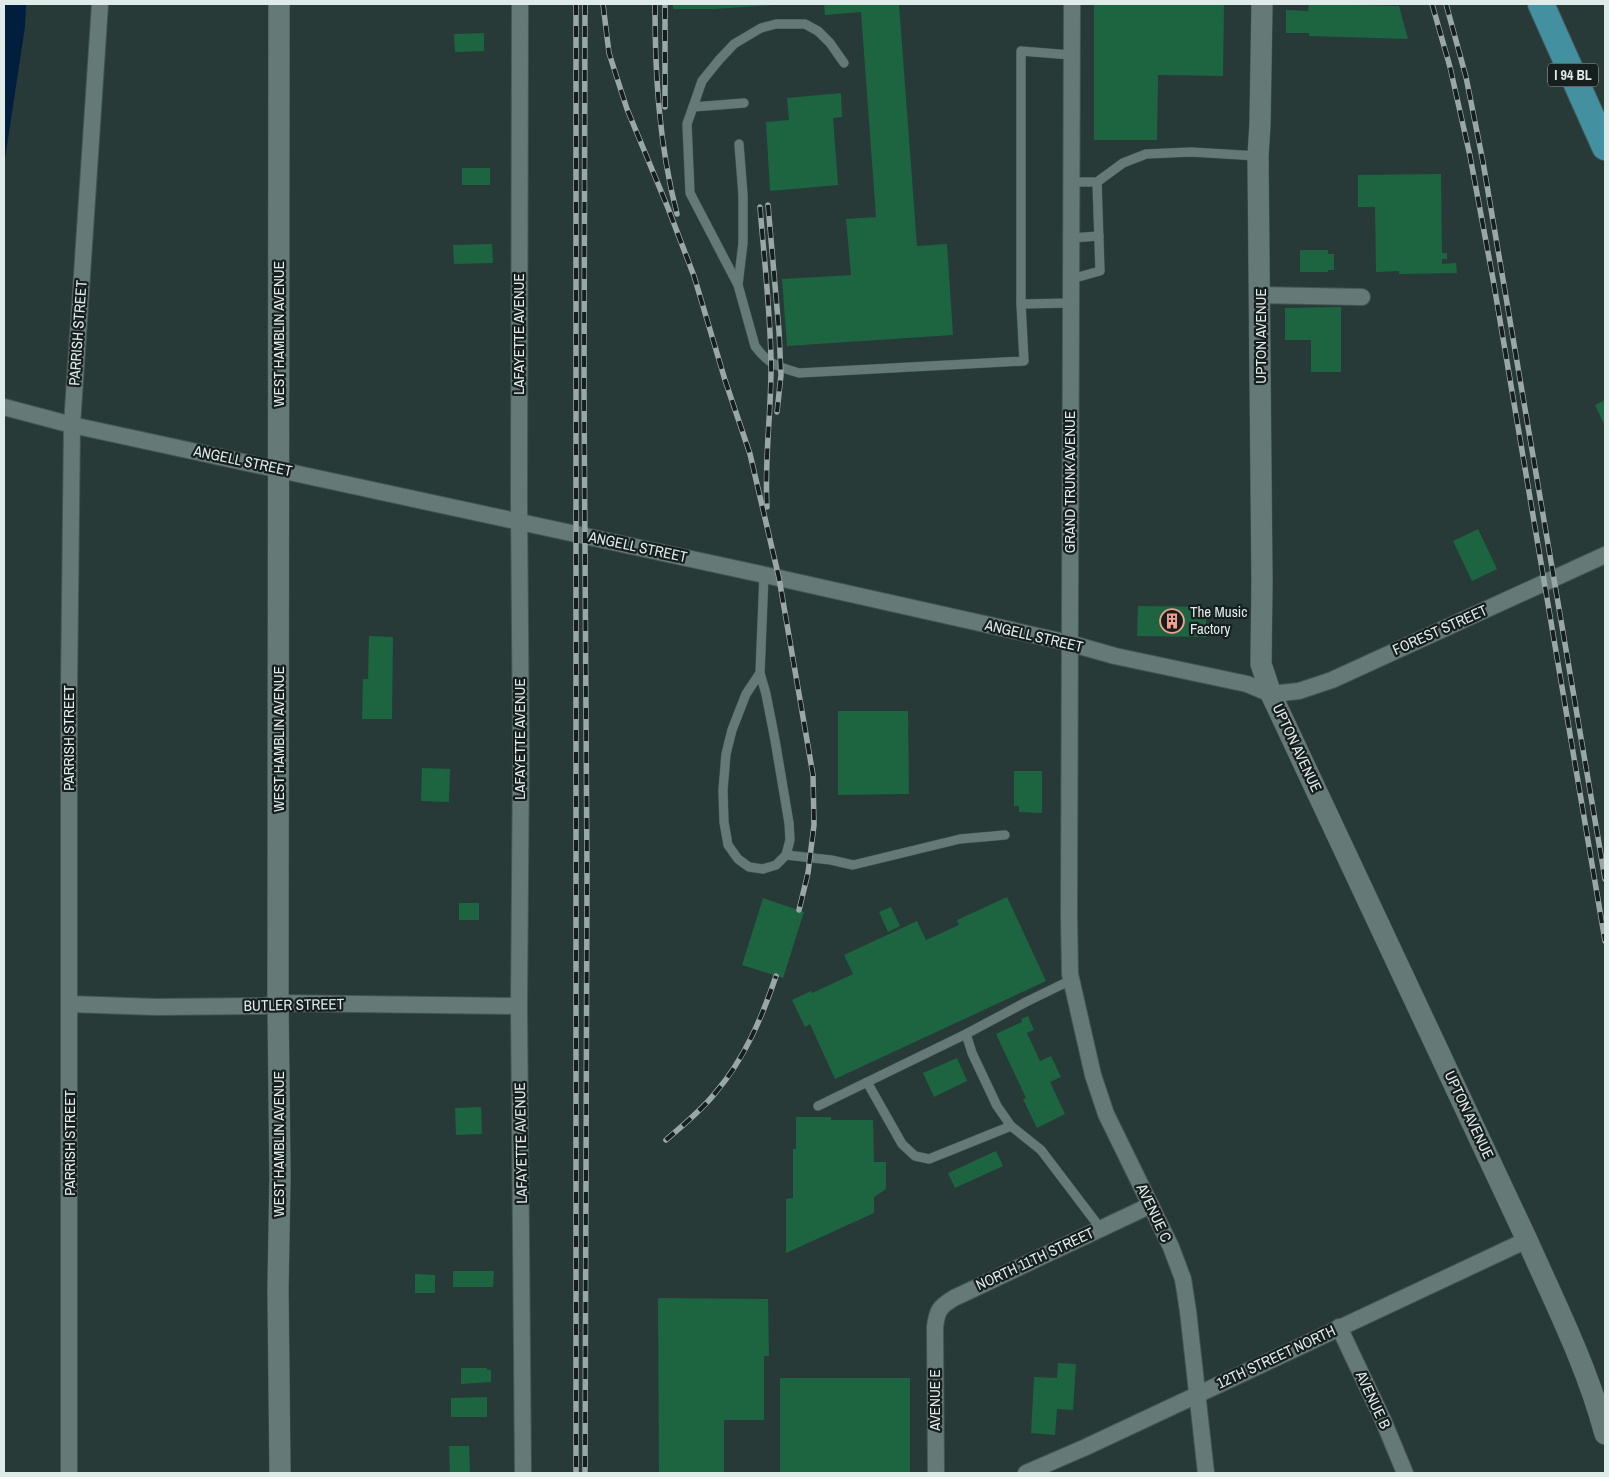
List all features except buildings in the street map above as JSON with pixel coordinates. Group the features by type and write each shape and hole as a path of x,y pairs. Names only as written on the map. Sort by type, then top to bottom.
{"main road":[{"name":"I 94 BL","path":"1541,4 1605,147"}],"street":[{"name":"PARRISH STREET","path":"69,1473 72,425 100,4"},
{"name":"WEST HAMBLIN AVENUE","path":"279,4 278,1003 280,1176 278,1289 280,1473"},
{"name":"LAFAYETTE AVENUE","path":"520,4 519,521 521,756 519,1006 523,1473"},
{"name":"GRAND TRUNK AVENUE","path":"1070,961 1072,4"},
{"name":"UPTON AVENUE","path":"1262,4 1258,156 1261,664 1271,694 1527,1240 1595,1398 1605,1434"},
{"path":"1260,295 1362,297"},
{"name":"ANGELL STREET","path":"4,407 72,425 519,521 1070,643 1116,656 1247,684 1271,694"},
{"name":"FOREST STREET","path":"1271,694 1299,691 1332,680 1605,555"},
{"name":"AVENUE C","path":"1070,961 1071,980 1093,1075 1106,1114 1171,1247 1182,1279 1188,1311 1206,1473"},
{"name":"BUTLER STREET","path":"70,1004 156,1007 264,1006 278,1003 519,1006"},
{"name":"NORTH 11TH STREET","path":"935,1327 937,1314 942,1305 954,1298 1151,1205"},
{"name":"12TH STREET NORTH","path":"1026,1473 1086,1447 1527,1240"},
{"name":"AVENUE E","path":"935,1327 936,1473"},
{"name":"AVENUE B","path":"1339,1327 1383,1420 1405,1473"}],"lane":[{"path":"844,63 830,43 818,31 805,24 776,24 761,28 734,44 702,81 687,124 690,193 738,285 755,346 771,363 780,368 799,373 1024,361 1021,304 1021,51 1071,55"},
{"path":"693,107 744,103"},
{"path":"738,285 742,244 739,144"},
{"path":"1071,182 1097,182 1123,163 1146,154 1191,152 1258,156"},
{"path":"1071,279 1100,271 1097,182"},
{"path":"1071,238 1099,236"},
{"path":"1021,304 1070,303"},
{"path":"760,673 746,694 732,730 726,754 723,790 724,822 728,845 738,859 748,867 763,869 776,865 786,855 790,840 789,823 766,694 760,673 764,575"},
{"path":"786,855 831,860 853,865 960,839 1005,835"},
{"path":"818,1106 966,1034 1071,980"},
{"path":"966,1034 972,1054 997,1106 1011,1126 1041,1150 1101,1228"},
{"path":"867,1082 902,1144 914,1156 929,1159 1011,1126"}],"water":[{"path":"4,4 26,4 25,27 4,165"}],"railway":[{"path":"576,4 576,1473"},
{"path":"585,4 584,388 587,876 585,1473"},
{"path":"603,4 609,53 627,109 694,276 725,380 750,454 779,578 813,775 814,825 808,873 799,910"},
{"path":"655,4 659,110 666,162 677,214"},
{"path":"665,4 665,107"},
{"path":"1432,4 1450,67 1470,156 1493,279 1605,941"},
{"path":"1446,4 1466,77 1483,162 1605,879"},
{"path":"768,205 781,375 777,412"},
{"path":"760,207 771,359 766,470 767,507"},
{"path":"666,1140 711,1099 736,1065 759,1022 776,976"}],"place":[{"name":"The Music Factory","path":"1172,621"}]}
